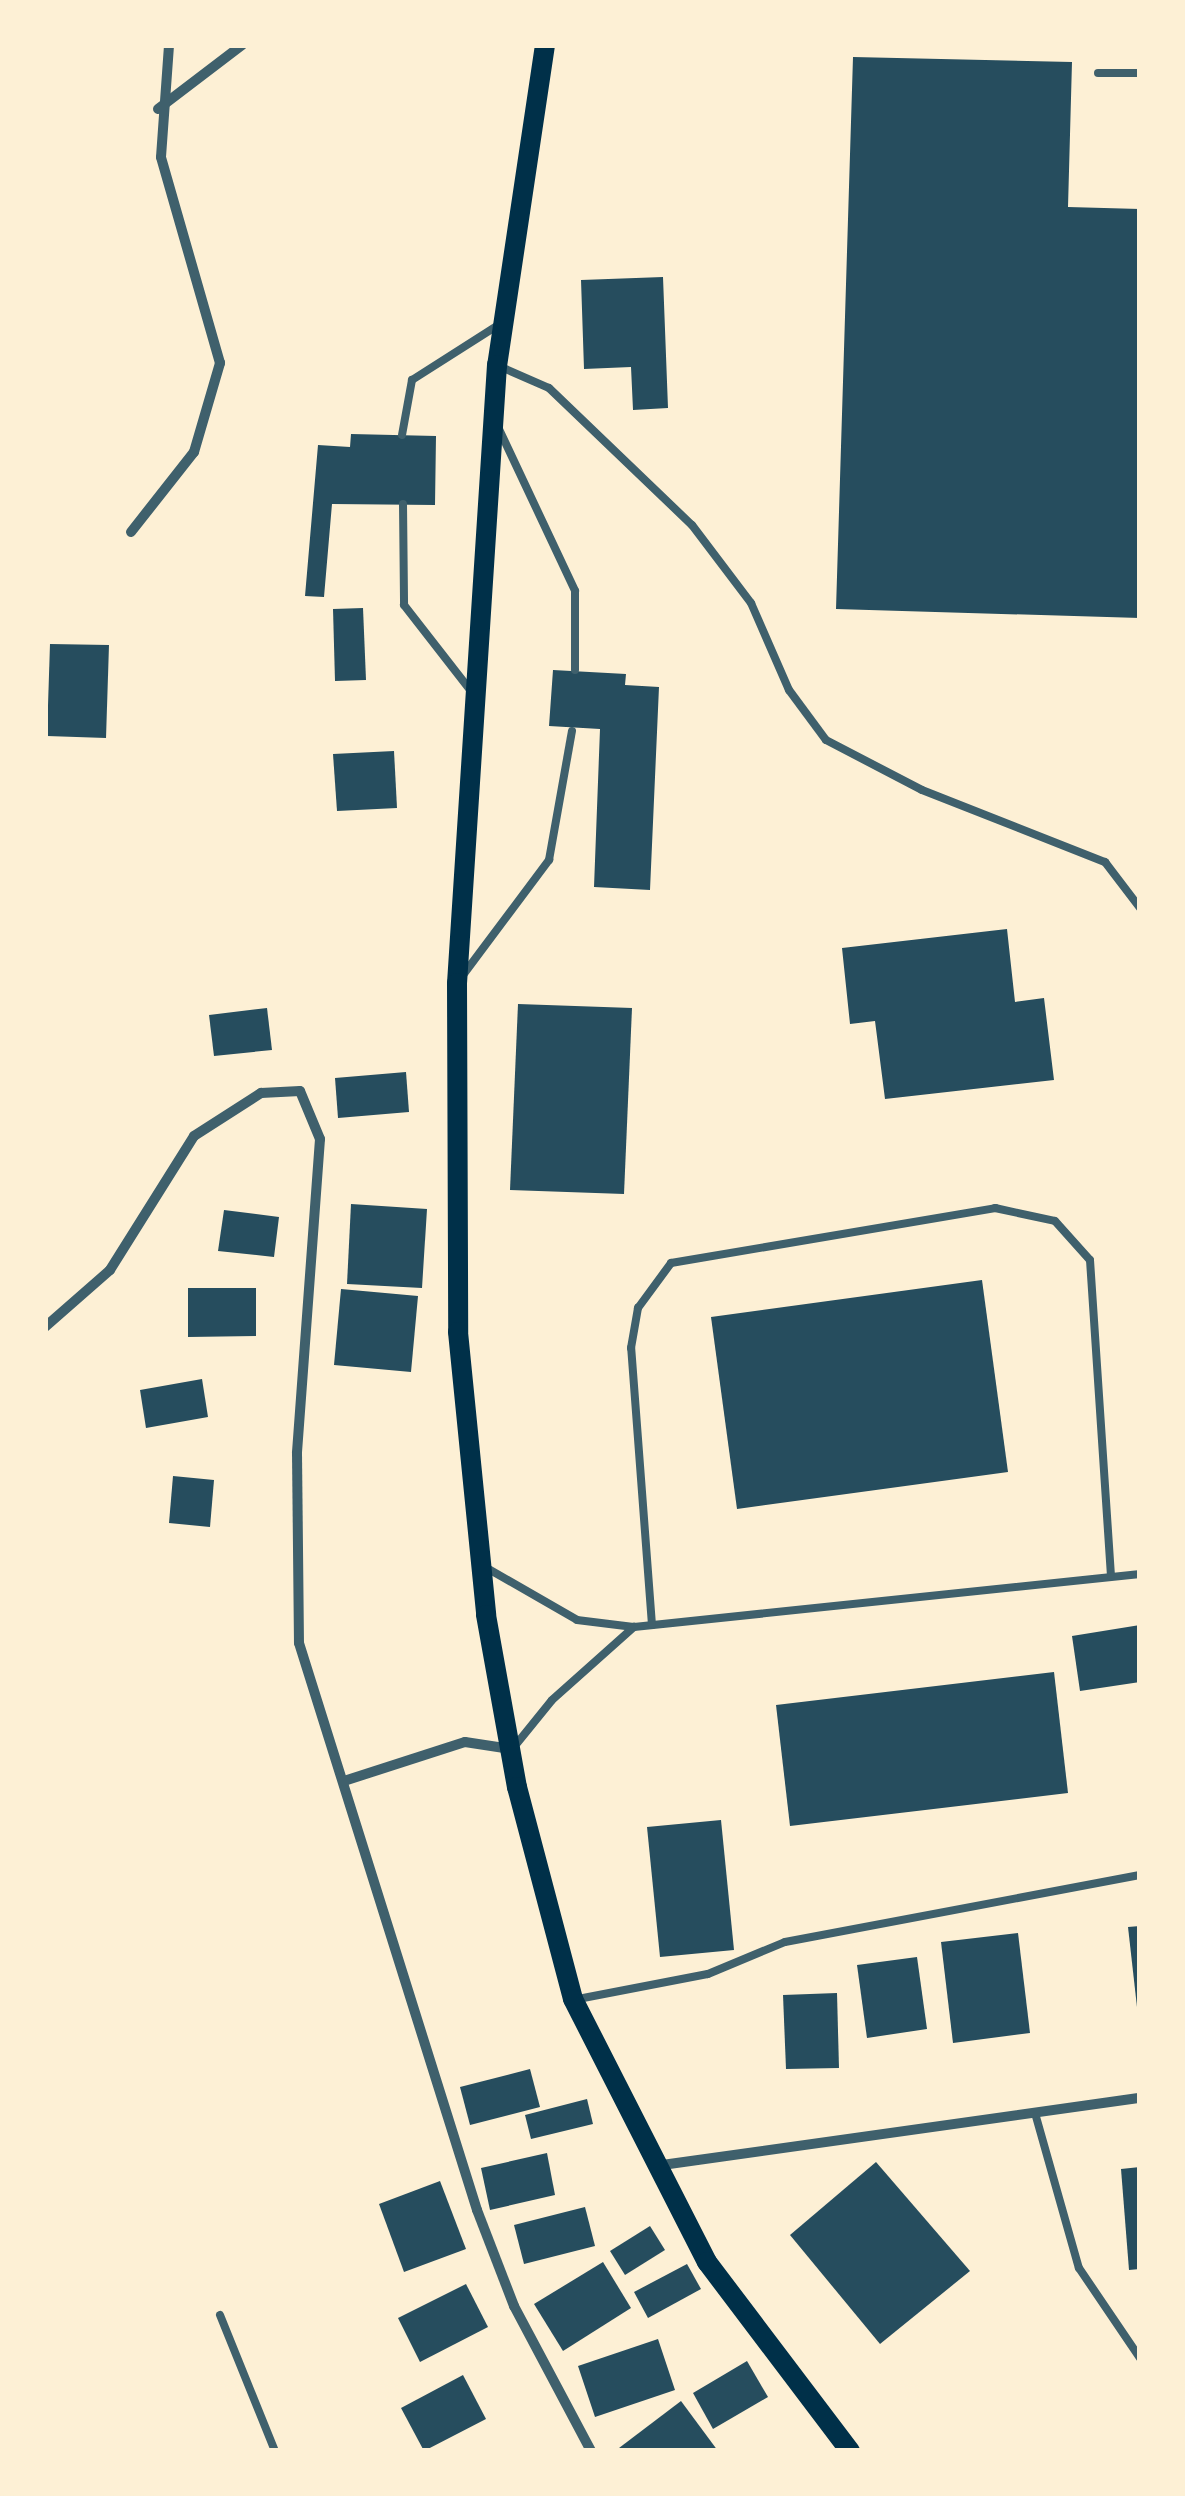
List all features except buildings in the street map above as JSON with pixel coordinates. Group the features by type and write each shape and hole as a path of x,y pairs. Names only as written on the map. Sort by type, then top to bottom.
{"main road":[{"path":"545,45 497,365 457,983 454,1242 481,1565 513,1749 573,1999 654,2166 737,2308 850,2451"}],"street":[{"path":"131,532 194,452 220,363 208,300 168,194 158,109 169,45"},
{"path":"158,109 242,45"},
{"path":"49,1323 110,1270 194,1136 261,1093 300,1091 320,1140 295,1610 308,1684 344,1782 477,2210 514,2306 591,2451"},
{"path":"344,1782 465,1742 513,1749"},
{"path":"654,2166 1140,2098"}],"lane":[{"path":"1098,73 1140,72"},
{"path":"402,435 412,380 504,322"},
{"path":"497,365 549,388 692,524 751,603 789,690 826,740 922,790 1105,862 1140,908"},
{"path":"493,416 574,591 575,670"},
{"path":"402,504 404,605 476,697"},
{"path":"457,983 549,860 572,732"},
{"path":"652,1625 632,1348 638,1308 671,1263 995,1208 1055,1222 1090,1260 1112,1576"},
{"path":"481,1565 578,1620 634,1627 1140,1574"},
{"path":"513,1749 552,1700 634,1627"},
{"path":"573,1999 708,1974 785,1942 1140,1874"},
{"path":"1035,2113 1079,2268 1140,2358"},
{"path":"220,2315 275,2451"}]}
